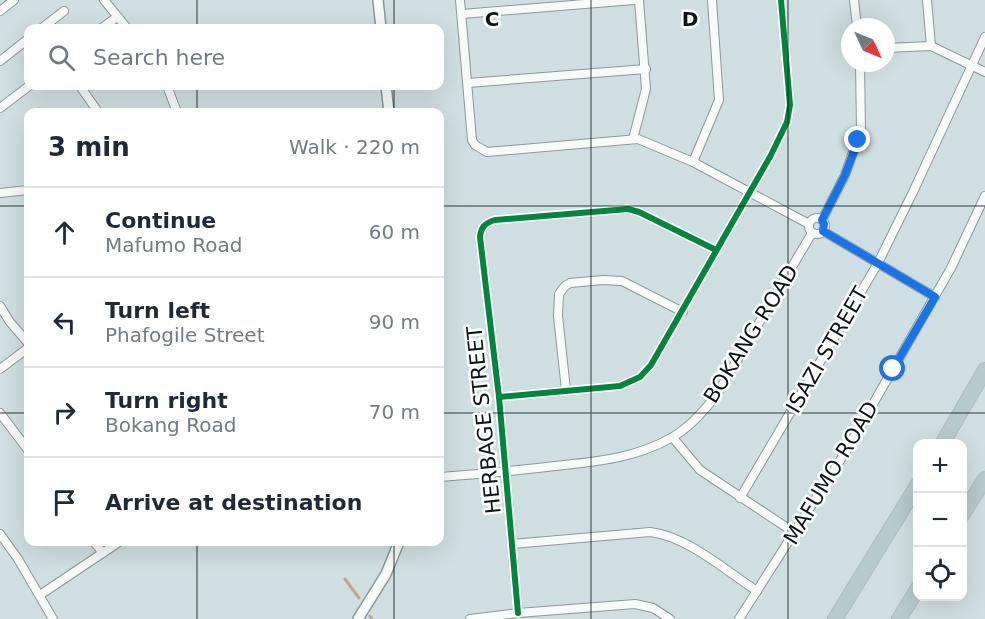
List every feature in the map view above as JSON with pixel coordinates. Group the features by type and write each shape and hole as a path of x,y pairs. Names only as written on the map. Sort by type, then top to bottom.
{"highway":[{"path":"945,439 985,370"},
{"path":"967,508 985,478"},
{"path":"835,619 913,492"},
{"path":"899,619 913,596"}],"street":[{"path":"0,11 14,0"},
{"path":"104,0 123,24"},
{"path":"378,0 381,24"},
{"path":"460,0 472,140 479,148 488,152 633,139 650,143 693,162 808,224 812,233 823,231"},
{"path":"462,14 634,0"},
{"path":"633,139 646,88 639,0"},
{"path":"693,162 719,100 712,0"},
{"path":"499,397 620,386 640,377 651,365 771,155 787,122 789,112 781,0"},
{"path":"854,0 856,18"},
{"path":"927,0 931,46"},
{"path":"47,24 64,10"},
{"path":"107,24 117,17"},
{"name":"ISAZI STREET","path":"741,498 878,263 985,37"},
{"path":"0,61 24,42"},
{"path":"895,48 931,46 985,72"},
{"path":"468,83 646,69"},
{"path":"823,231 822,220 845,175 861,130 860,72"},
{"path":"0,108 24,89"},
{"path":"83,90 95,108"},
{"path":"169,90 175,108"},
{"path":"387,90 389,108"},
{"path":"0,192 24,190"},
{"name":"MAFUMO ROAD","path":"739,619 846,451 935,297 985,196"},
{"name":"HERBAGE STREET","path":"518,613 499,397 480,237 483,226 495,220 628,209 639,212 716,250"},
{"path":"808,224 814,218 822,220"},
{"path":"823,231 935,297"},
{"name":"BOKANG ROAD","path":"444,477 506,472 629,456 673,438 701,413 722,388 812,233"},
{"path":"566,390 558,316 559,294 565,286 570,283 603,280 622,281 683,312"},
{"path":"0,306 24,338"},
{"path":"0,369 24,351"},
{"path":"0,413 24,438"},
{"path":"673,438 697,468 795,533"},
{"path":"513,544 660,533 686,544 757,591"},
{"path":"0,534 53,619"},
{"path":"97,546 103,553"},
{"path":"40,595 113,546"},
{"path":"358,619 386,574 397,546"},
{"path":"470,619 640,604 653,608 670,619"},
{"path":"595,608 596,619"}],"waterway":[{"path":"345,579 359,598"}],"cycle path":[{"path":"499,397 620,386 640,377 651,365 771,155 787,122 790,105 781,0"},
{"path":"518,613 499,397 481,231 486,224 495,220 628,209 639,212 716,250"}],"route":[{"path":"858,140 845,175 822,220 825,228 823,231 935,297 893,369"}]}
